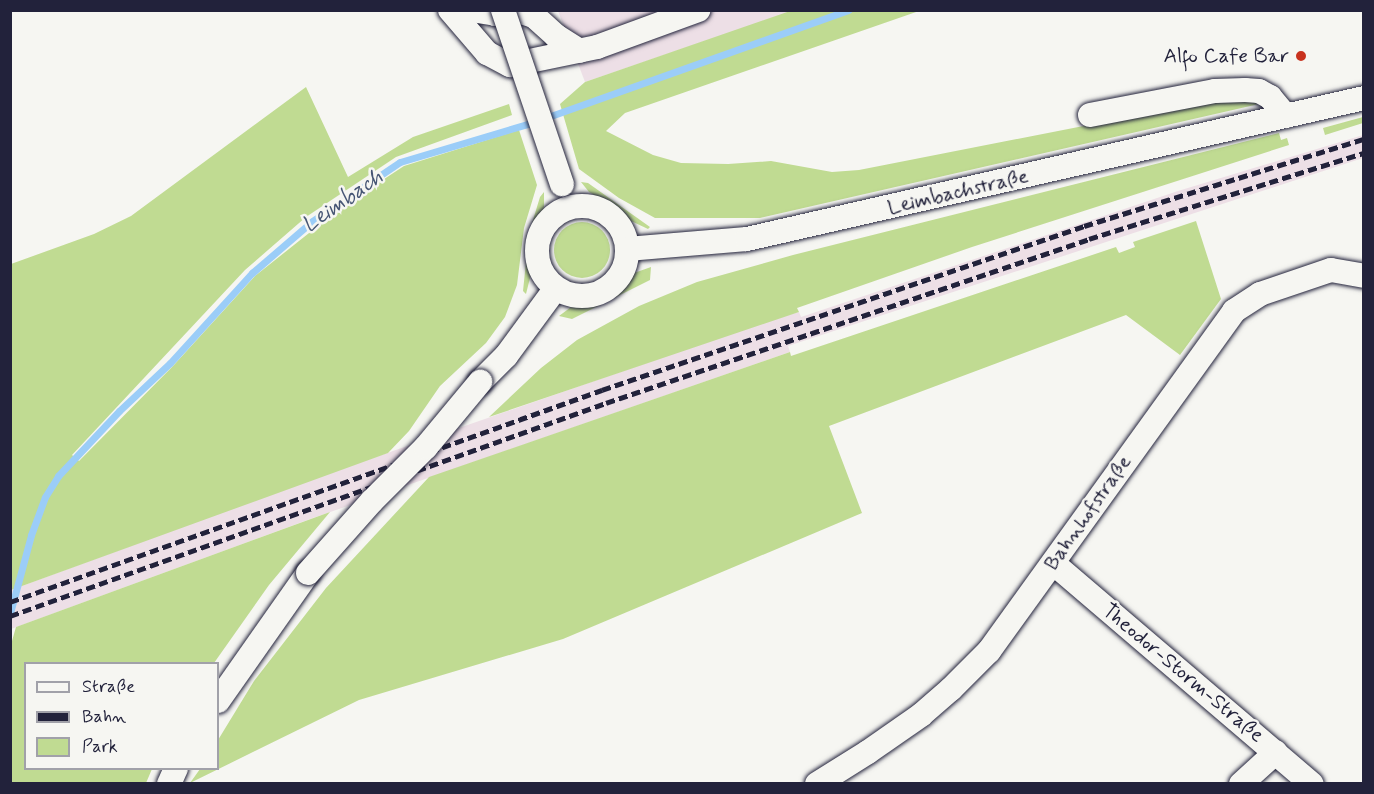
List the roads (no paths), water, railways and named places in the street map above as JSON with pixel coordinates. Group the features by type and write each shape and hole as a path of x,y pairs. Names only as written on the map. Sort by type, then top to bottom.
{"street":[{"path":"450,10 487,53 510,65 580,51 698,10"},
{"path":"471,10 495,14 514,10 534,16 556,36 580,51"},
{"path":"503,10 570,208"},
{"path":"1090,115 1215,91 1245,90 1259,91 1270,98 1286,116"},
{"name":"Leimbachstraße","path":"627,249 747,239 1364,98"},
{"path":"570,208 594,208 608,214 620,226 627,249 621,273 604,290 580,296 556,288 541,268 538,243 549,221 570,208"},
{"name":"Bahnhofstraße","path":"817,783 898,732 951,689 988,651 1234,311 1260,294 1331,270 1347,271 1364,276"},
{"path":"219,700 308,573 372,501 426,447 480,381 506,356 556,288"},
{"name":"Theodor-Storm-Straße","path":"1053,563 1312,783"},
{"path":"1241,783 1276,752"}],"waterway":[{"name":"Leimbach","path":"10,613 31,535 45,497 58,476 119,411 170,363 252,273 311,222 400,162 531,123 848,10"}],"railway":[{"path":"10,602 602,390 1084,226 1364,139"},
{"path":"10,616 606,403 1089,239 1364,153"}],"place":[{"name":"Alfo Cafe Bar","path":"1301,56"}]}
